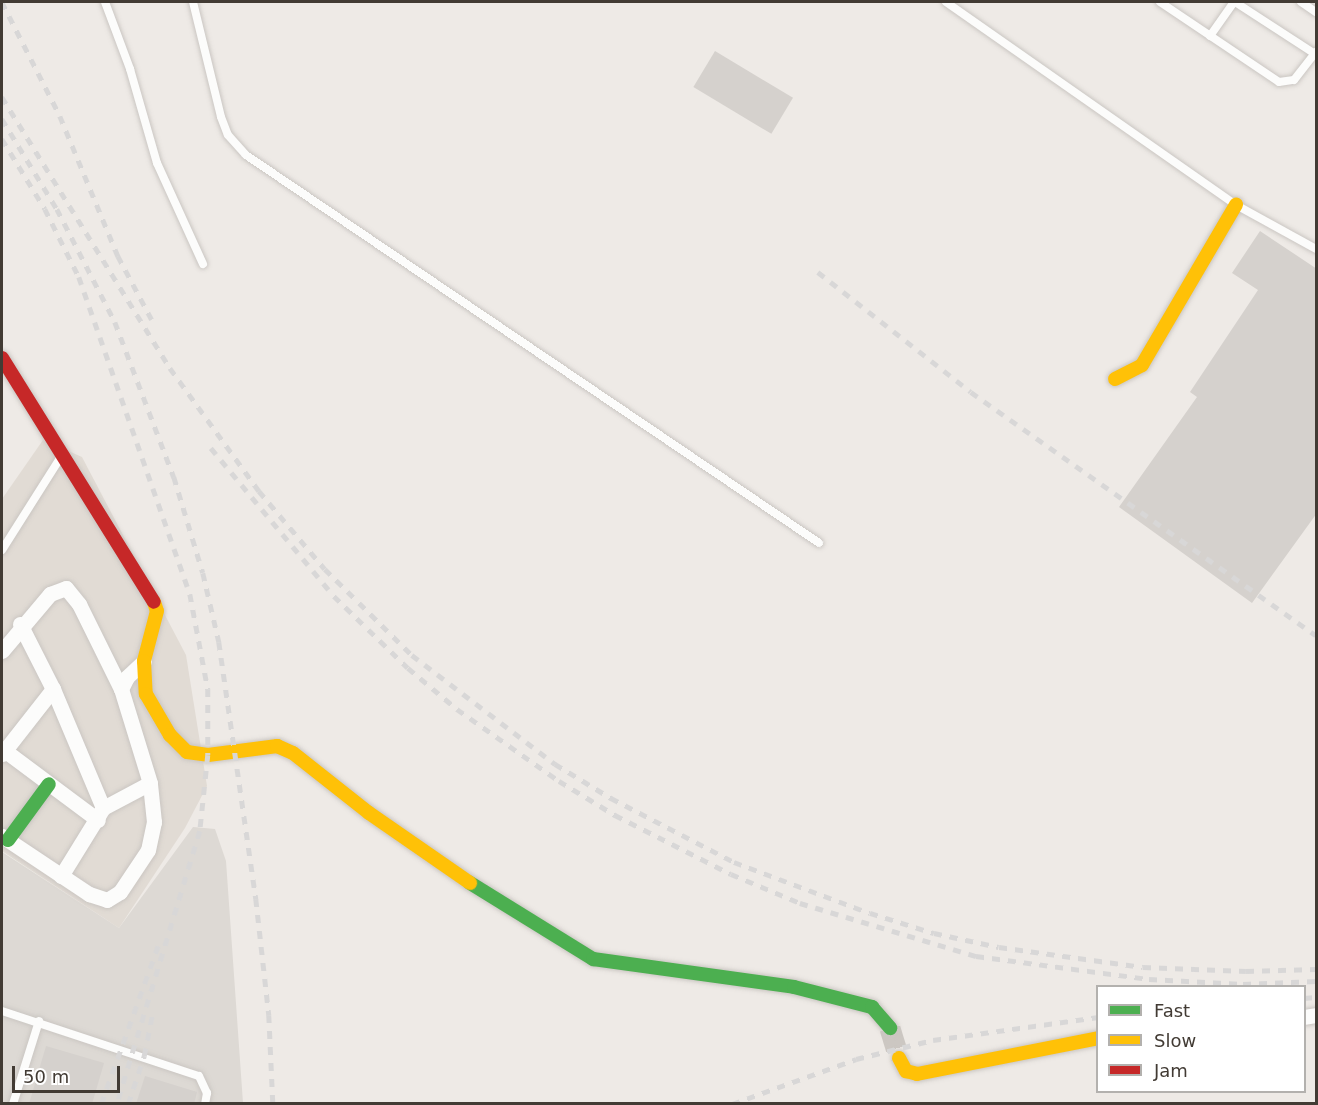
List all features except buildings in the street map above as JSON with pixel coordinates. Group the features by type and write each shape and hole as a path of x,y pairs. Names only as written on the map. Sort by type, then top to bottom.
{"street":[{"path":"1115,379 1142,365 1236,205"},
{"path":"2,358 153,599 156,624 144,661 146,694 165,728 187,752 208,755 277,746 293,753 369,813 477,889 593,959 731,975 805,989 872,1007 890,1028"},
{"path":"2,651 20,624 50,594 66,588 79,604 121,689 150,783 151,841 142,862 120,892 107,900 99,899 5,838 49,784"},
{"path":"20,624 53,689 101,814"},
{"path":"121,689 127,677 144,661"},
{"path":"53,689 3,752 49,784 101,814"},
{"path":"62,876 101,814 150,783"},
{"path":"899,1058 906,1071 917,1074 1096,1038"}],"lane":[{"path":"105,2 130,69 157,162 203,264"},
{"path":"193,2 221,117 228,135 246,155 819,543"},
{"path":"946,2 1236,205 1317,249"},
{"path":"1160,2 1210,36 1279,82 1294,80 1316,53 1235,2 1210,36"},
{"path":"1301,2 1317,12"},
{"path":"2,550 62,455"},
{"path":"2,1011 199,1076 207,1093 205,1104"},
{"path":"13,1104 39,1022"}],"shaded area":[{"path":"43,440 82,457 186,655 207,786 185,828 119,928 2,851 2,499"},
{"path":"193,827 215,829 226,861 243,1103 2,1103 2,852 119,928"}],"tunnel":[{"path":"890,1028 899,1058"}],"railway":[{"path":"2,2 60,116 118,256 152,320"},
{"path":"2,97 170,368 259,491 325,569 412,655 555,764 611,798 734,862 870,913 934,933 999,947 1143,967 1246,971 1316,969"},
{"path":"2,119 57,209 115,322 174,477 203,573 219,642 256,899 269,1015 273,1104"},
{"path":"2,139 45,209 79,277 190,594 208,689 208,755 200,831 117,1104"},
{"path":"818,272 971,392 1316,635"},
{"path":"211,448 334,596 408,668 457,709 559,781 615,815 731,874 800,903 976,956 1149,979 1243,984 1316,981"},
{"path":"101,1104 158,946"},
{"path":"1306,998 1316,997"},
{"path":"128,1104 144,1056 153,1011"},
{"path":"732,1104 856,1059 933,1040 1096,1017"}],"traffic: fast":[{"path":"8,840 49,784"},
{"path":"470,883 593,959 794,987 872,1007 890,1028"}],"traffic: slow":[{"path":"1115,379 1142,365 1236,205"},
{"path":"154,602 157,611 144,661 146,694 170,735 187,752 208,755 277,746 293,753 369,813 470,883"},
{"path":"899,1058 906,1071 917,1074 1096,1038"}],"traffic: jam":[{"path":"2,358 154,602"}]}
